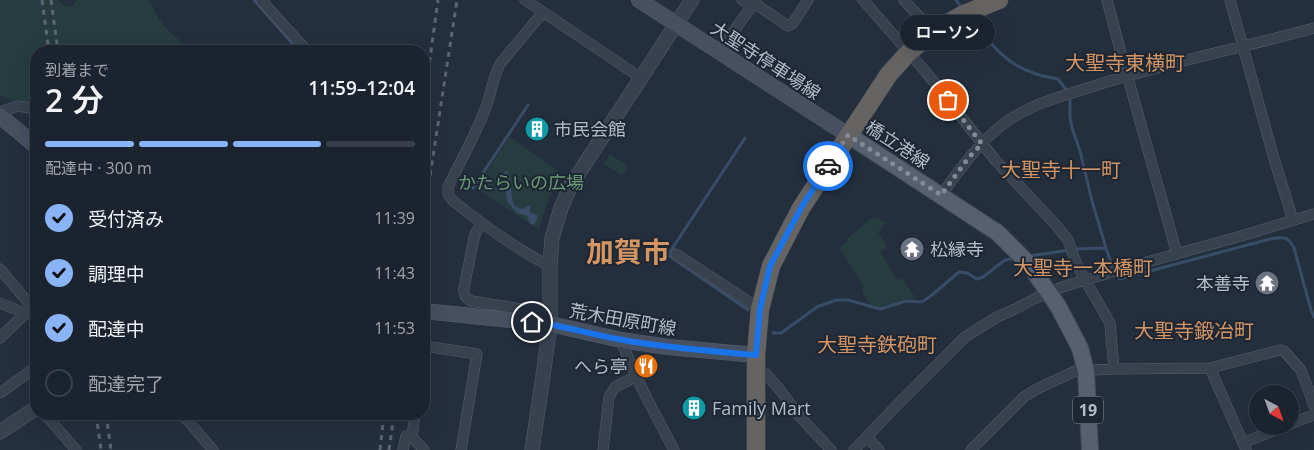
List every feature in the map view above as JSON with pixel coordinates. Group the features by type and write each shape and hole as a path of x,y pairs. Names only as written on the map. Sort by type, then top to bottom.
{"highway":[{"path":"756,450 756,363 760,309 770,266 801,208 889,74 909,52 933,32 962,15 999,0"}],"main road":[{"name":"大聖寺停車場線","path":"639,0 848,135"},
{"path":"0,116 30,141"},
{"name":"橋立港線","path":"848,135 998,233 1028,263 1058,306 1080,348 1086,371 1090,450"},
{"name":"荒木田原町線","path":"430,311 550,318 621,340 756,363"}],"street":[{"path":"261,0 302,45"},
{"path":"525,0 641,78"},
{"path":"532,450 544,376 550,318 552,238 561,208 571,186 692,0"},
{"path":"742,0 754,3 788,26 793,23 808,0"},
{"path":"863,0 909,52 996,161 1056,224 1068,240 1076,263 1110,323 1114,369"},
{"path":"904,0 933,32"},
{"path":"1107,0 1177,254"},
{"path":"1230,0 1293,220"},
{"path":"719,52 754,3"},
{"path":"543,12 497,70 484,114 448,187 448,194 452,200 482,223 533,258 550,266"},
{"path":"941,195 969,157 982,144 1010,120 1035,107 1127,76 1314,28"},
{"path":"0,112 18,106 30,108"},
{"path":"854,450 965,337 997,317 1062,287 1314,214"},
{"path":"482,223 474,238 464,288 467,299 528,310 550,318"},
{"path":"676,254 760,309"},
{"path":"0,269 30,308"},
{"path":"0,303 30,309"},
{"path":"0,338 30,310"},
{"path":"621,340 652,410 674,450"},
{"path":"430,347 477,354 461,450"},
{"path":"971,450 1025,396 1075,371 1210,368 1280,350 1284,351 1301,370 1314,406"},
{"path":"756,363 831,450"},
{"path":"1210,368 1244,446 1267,435"},
{"path":"0,393 30,371"},
{"path":"603,450 609,397 615,387 637,376"},
{"path":"1,429 30,412"},
{"path":"1299,421 1314,415"},
{"path":"51,420 76,450"},
{"path":"187,420 213,450"},
{"path":"412,437 415,420"},
{"path":"404,450 406,436 412,437 424,450"},
{"path":"867,437 879,450"}],"green space":[{"path":"0,0 58,0 64,6 73,6 77,0 149,0 161,22 185,45 30,45 30,104 0,96"},
{"name":"かたらいの広場","path":"510,137 561,173 548,201 539,230 476,188"},
{"path":"610,154 628,166 622,175 604,164"},
{"path":"878,218 886,223 878,232 887,246 881,253 897,280 902,277 916,299 906,299 879,307 870,305 862,292 863,285 839,248 870,219"}],"water":[{"path":"506,171 509,174 515,206 522,209 530,205 530,212 537,215 533,225 526,215 518,214 507,202 504,173"}],"waterway":[{"path":"254,0 294,45"},
{"path":"956,0 960,5"},
{"path":"974,23 1000,53 1010,61 1031,72 1058,79 1067,91"},
{"path":"1070,100 1072,128 1106,248"},
{"path":"473,188 528,105"},
{"path":"745,138 668,255 748,310"},
{"path":"1029,256 1077,249 1106,248 1116,277 1120,279 1270,239 1284,238 1294,248 1314,317"},
{"path":"773,333 781,333 817,307 836,300 848,300 880,309 906,301 922,302 959,272 967,273 977,279 983,277 1005,260 1016,258"}],"railway":[{"path":"42,0 48,45"},
{"path":"51,0 57,45"},
{"path":"430,58 438,0"},
{"path":"430,176 457,0"},
{"path":"97,420 101,450"},
{"path":"107,420 111,450"},
{"path":"380,450 383,420"},
{"path":"389,450 393,420"}],"way so far":[{"path":"828,166 848,135 941,195 969,157 982,144 948,100"}],"place":[{"name":"ローソン","path":"948,100"},
{"name":"市民会館","path":"537,129"},
{"name":"松縁寺","path":"912,249"},
{"name":"本善寺","path":"1267,283"},
{"name":"へら亭","path":"646,366"},
{"name":"Family Mart","path":"694,408"}],"district":[{"name":"大聖寺東横町","path":"1125,62"},
{"name":"大聖寺十一町","path":"1061,169"},
{"name":"加賀市","path":"628,251"},
{"name":"大聖寺一本橋町","path":"1083,267"},
{"name":"大聖寺鍛冶町","path":"1194,330"},
{"name":"大聖寺鉄砲町","path":"877,344"}],"route":[{"path":"532,322 550,324 621,340 668,347 756,355 760,309 770,266 801,208 828,166"}]}
